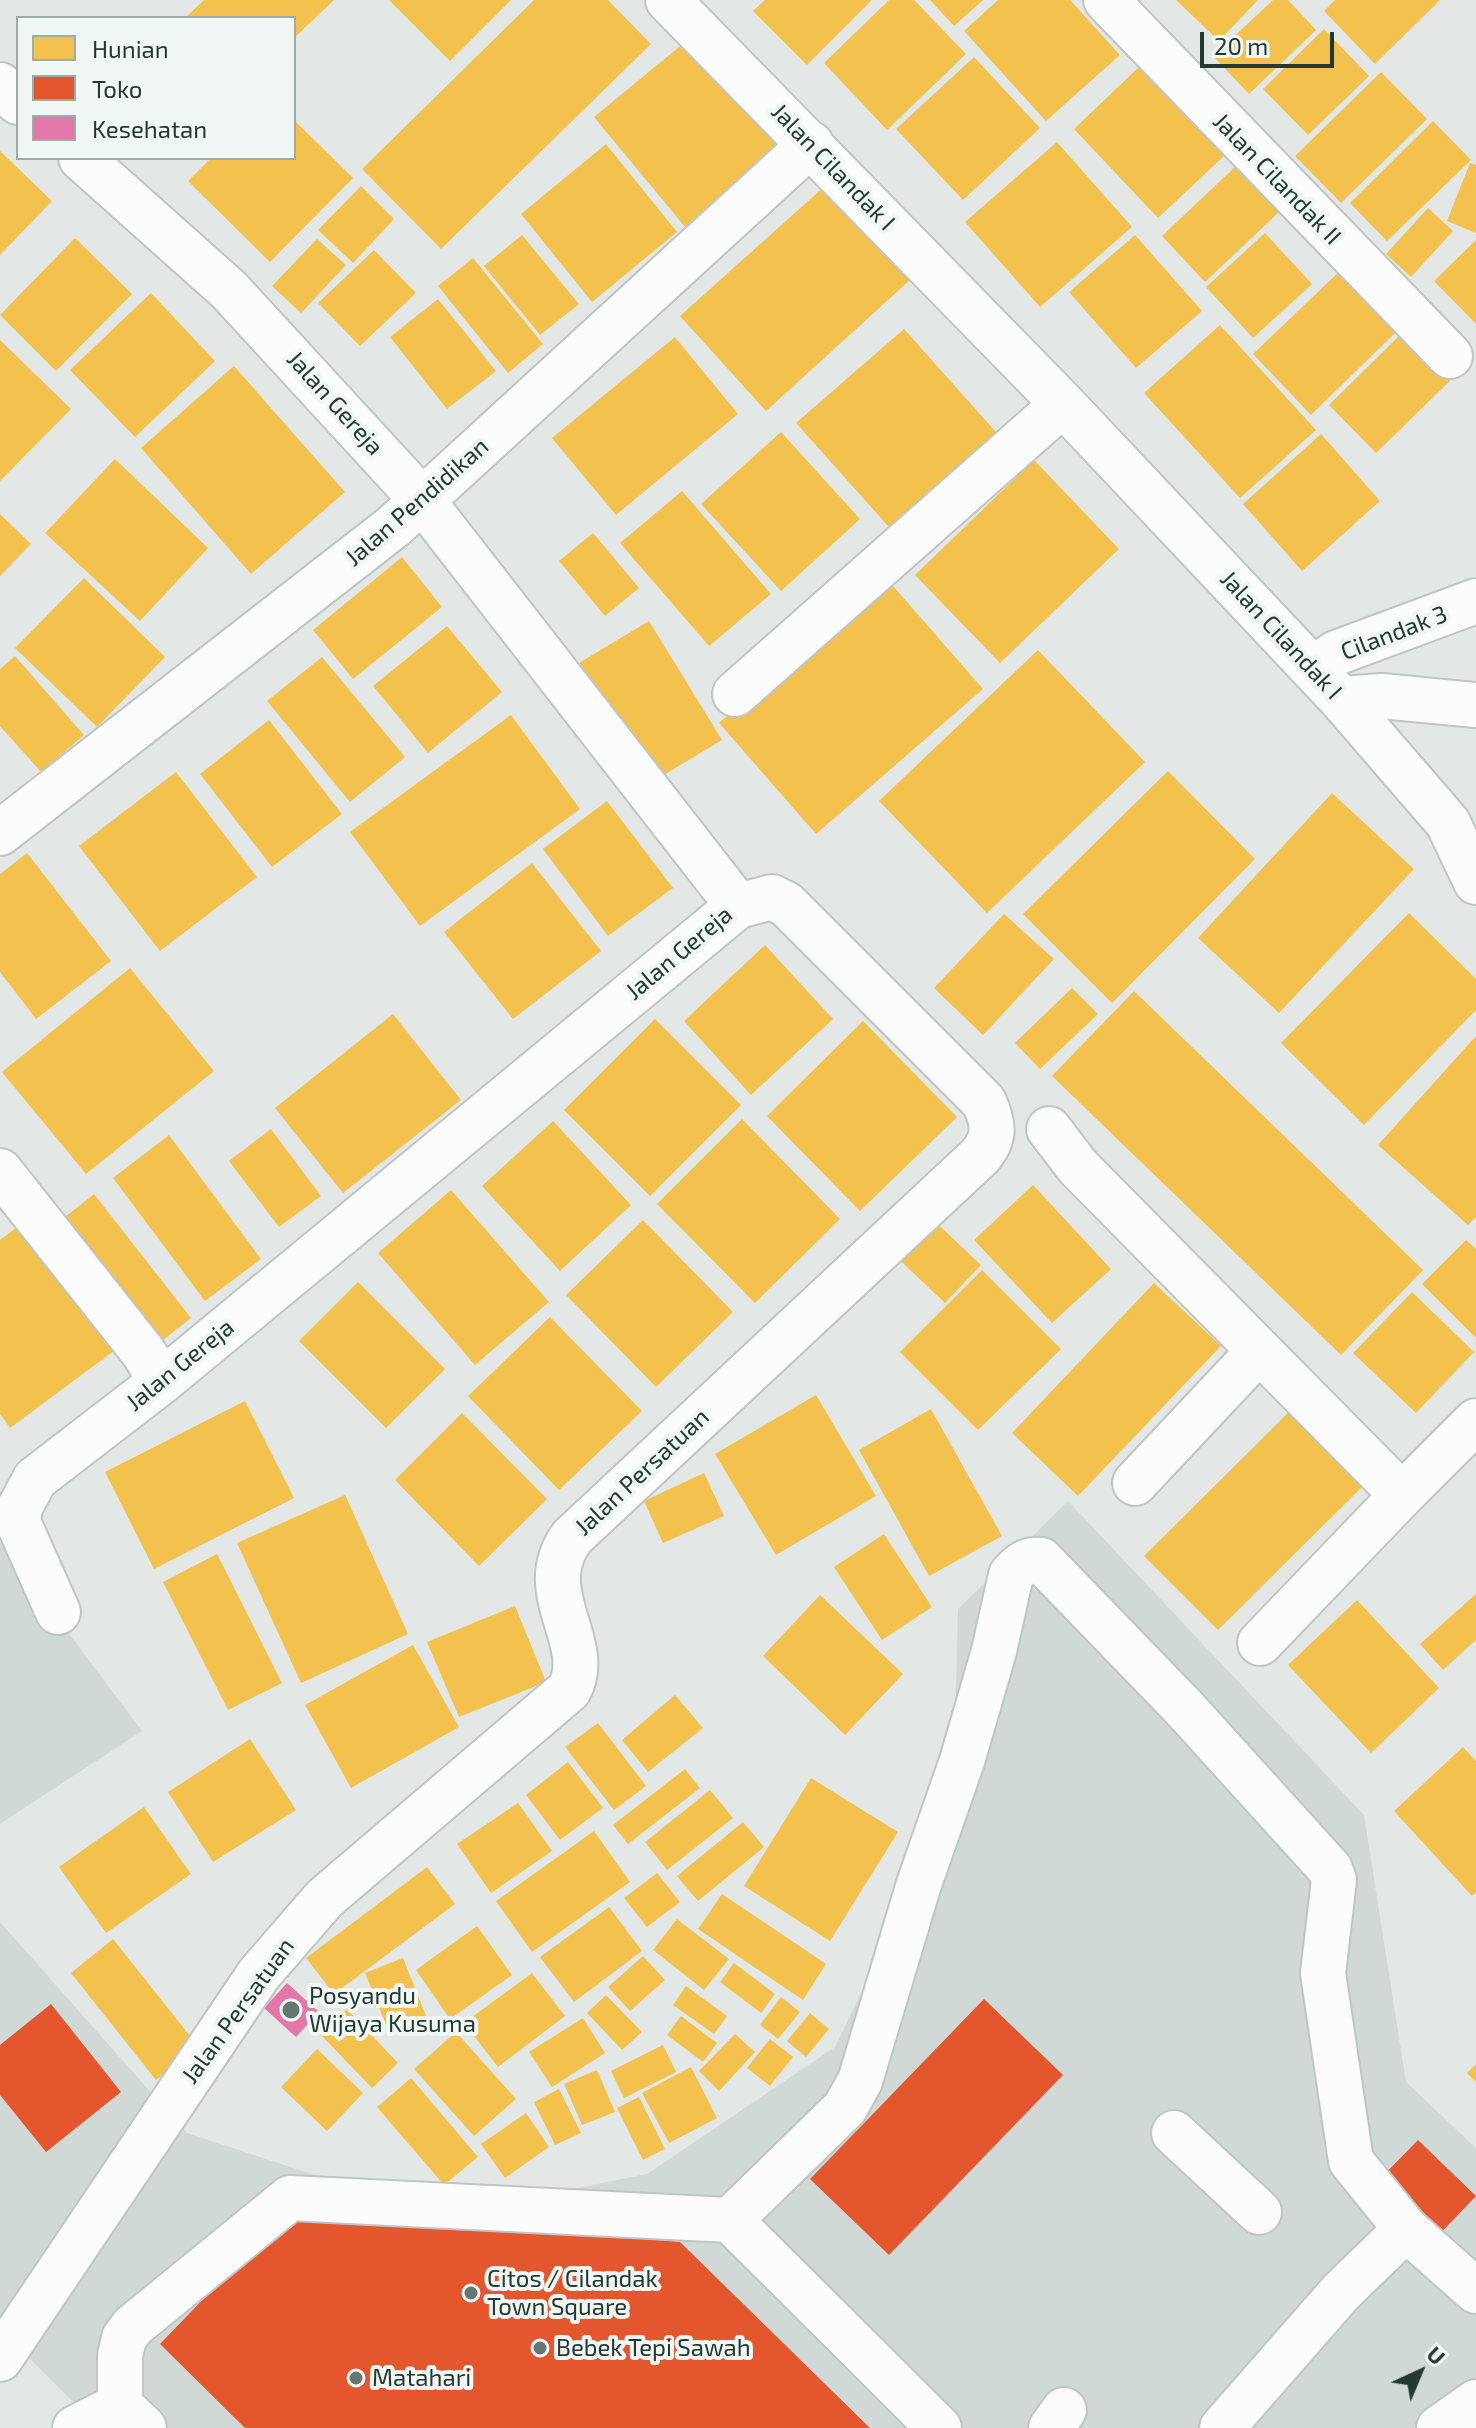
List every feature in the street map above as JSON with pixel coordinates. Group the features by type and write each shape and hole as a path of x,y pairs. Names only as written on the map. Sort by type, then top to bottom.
{"street":[{"name":"Jalan Cilandak I","path":"668,0 1063,404 1327,684 1448,823 1476,882"},
{"name":"Jalan Cilandak II","path":"1106,0 1450,356"},
{"path":"0,85 16,100"},
{"name":"Jalan Pendidikan","path":"0,833 422,500 811,144"},
{"name":"Jalan Gereja","path":"58,1612 18,1522 24,1497 35,1479 161,1382 738,906 422,500 229,290 83,160"},
{"path":"735,694 1063,404"},
{"name":"Cilandak 3","path":"1327,684 1336,653 1476,601"},
{"path":"1327,684 1382,696 1476,705"},
{"name":"Jalan Persatuan","path":"0,2359 259,1974 325,1898 569,1690 577,1668 556,1567 561,1551 572,1537 991,1144 993,1130 984,1102 786,904 772,897 738,906"},
{"path":"1049,1129 1078,1167 1402,1495"},
{"path":"0,1171 144,1353 161,1382"},
{"path":"1135,1483 1258,1352"},
{"path":"1260,1643 1476,1421"},
{"path":"730,2220 845,2108 860,2081 918,1887 966,1747 994,1651 1011,1575 1024,1563 1041,1560 1186,1710 1330,1869 1334,1880 1323,1973 1351,2161 1406,2229 1476,2291"},
{"path":"1174,2133 1259,2212"},
{"path":"75,2428 132,2416 120,2356 124,2338 133,2326 290,2198 730,2220 939,2428"},
{"path":"1222,2428 1341,2292 1406,2229"},
{"path":"1439,2428 1476,2402"}],"shaded area":[{"path":"1068,1501 1364,1815 1406,2082 1476,2148 1476,2428 100,2428 0,2329 0,1922 187,2133 439,2216 647,2174 835,2047 953,1804 958,1609"},
{"path":"0,1542 142,1731 0,1824"}],"building: Hunian":[{"path":"204,0 334,0 296,36 296,16 187,16"},
{"path":"389,0 511,0 450,61"},
{"path":"534,0 608,0 651,44 441,249 362,169"},
{"path":"765,0 872,0 807,65 753,11"},
{"path":"889,0 914,0 966,54 887,130 824,63"},
{"path":"930,0 983,0 954,26"},
{"path":"998,0 1070,0 1120,55 1046,121 964,31"},
{"path":"1176,0 1258,0 1219,41"},
{"path":"1273,0 1288,0 1316,30 1249,94 1213,56"},
{"path":"1335,0 1440,0 1375,64 1324,11"},
{"path":"1324,29 1369,76 1308,135 1263,89"},
{"path":"690,38 790,160 695,239 594,117"},
{"path":"974,57 1040,128 963,200 896,129"},
{"path":"1140,66 1224,156 1158,218 1074,129"},
{"path":"1381,72 1427,119 1341,203 1295,156"},
{"path":"1433,121 1471,160 1387,241 1350,203"},
{"path":"296,122 353,178 270,262 188,181 209,160 296,160"},
{"path":"1057,142 1132,227 1040,307 965,222"},
{"path":"606,144 677,232 592,302 521,214"},
{"path":"0,151 52,201 0,255"},
{"path":"1470,163 1476,165 1476,233 1447,221"},
{"path":"1236,166 1279,212 1205,282 1162,236"},
{"path":"836,176 921,270 766,411 680,316"},
{"path":"361,186 394,219 353,263 318,230"},
{"path":"1428,208 1453,231 1411,277 1386,254"},
{"path":"1265,233 1312,284 1253,338 1206,287"},
{"path":"522,235 579,304 540,335 484,266"},
{"path":"1135,235 1202,311 1136,368 1069,292"},
{"path":"75,238 132,294 56,371 0,315"},
{"path":"317,239 346,265 301,313 272,286"},
{"path":"1476,240 1476,324 1434,281"},
{"path":"374,250 416,293 360,346 318,303"},
{"path":"473,258 543,344 508,373 438,286"},
{"path":"1342,269 1399,329 1311,415 1253,354"},
{"path":"151,293 215,361 135,437 70,370"},
{"path":"438,299 496,371 447,409 390,337"},
{"path":"1220,325 1316,430 1240,498 1144,393"},
{"path":"1408,327 1456,375 1376,453 1329,405"},
{"path":"904,329 1004,441 897,536 796,423"},
{"path":"675,337 738,414 616,515 552,438"},
{"path":"0,340 71,409 0,481"},
{"path":"234,366 345,492 251,574 141,448"},
{"path":"781,432 860,519 781,591 701,504"},
{"path":"1321,434 1380,501 1302,571 1243,504"},
{"path":"115,459 208,548 140,621 45,533"},
{"path":"1034,460 1119,549 1000,663 915,575"},
{"path":"682,491 771,594 709,646 620,543"},
{"path":"0,514 31,544 0,576"},
{"path":"593,533 639,588 605,616 559,561"},
{"path":"402,557 442,607 353,679 313,630"},
{"path":"84,578 165,657 97,727 15,648"},
{"path":"886,578 983,689 816,834 719,723"},
{"path":"649,621 722,740 652,782 579,663"},
{"path":"447,626 502,692 428,753 373,686"},
{"path":"1038,650 1145,762 987,913 879,801"},
{"path":"15,656 84,735 41,772 0,726 0,669"},
{"path":"322,657 405,757 350,802 267,701"},
{"path":"511,715 580,809 420,926 350,832"},
{"path":"269,720 342,814 272,867 200,774"},
{"path":"1168,771 1255,859 1112,1003 1023,914"},
{"path":"176,772 257,877 160,951 79,846"},
{"path":"1332,793 1414,869 1279,1013 1198,938"},
{"path":"607,801 673,888 608,936 543,849"},
{"path":"27,853 111,961 36,1019 0,972 0,874"},
{"path":"532,863 601,951 513,1019 444,932"},
{"path":"1409,913 1476,979 1476,1010 1364,1125 1281,1043"},
{"path":"1004,914 1054,959 983,1035 934,988"},
{"path":"765,945 833,1019 751,1095 684,1021"},
{"path":"130,968 214,1071 86,1174 2,1072"},
{"path":"1072,988 1098,1014 1040,1069 1015,1043"},
{"path":"1134,991 1423,1270 1341,1355 1052,1076"},
{"path":"393,1014 461,1100 343,1193 275,1108"},
{"path":"655,1019 741,1105 650,1196 564,1110"},
{"path":"863,1021 957,1117 860,1211 767,1116"},
{"path":"1476,1036 1476,1217 1468,1225 1378,1145"},
{"path":"742,1119 840,1219 755,1303 657,1204"},
{"path":"553,1121 631,1205 560,1271 482,1186"},
{"path":"271,1129 321,1196 279,1227 229,1161"},
{"path":"169,1135 261,1259 205,1301 113,1178"},
{"path":"1033,1185 1111,1269 1052,1323 974,1240"},
{"path":"451,1190 549,1302 475,1365 378,1253"},
{"path":"94,1194 191,1318 157,1345 60,1221"},
{"path":"924,1211 981,1265 945,1303 888,1249"},
{"path":"28,1219 122,1345 10,1428 0,1414 0,1240"},
{"path":"643,1220 733,1312 656,1387 566,1295"},
{"path":"1466,1240 1476,1249 1476,1338 1422,1284"},
{"path":"982,1270 1061,1349 978,1430 900,1352"},
{"path":"358,1282 445,1369 386,1428 299,1341"},
{"path":"1154,1283 1221,1346 1078,1496 1012,1433"},
{"path":"1412,1292 1474,1352 1416,1413 1353,1353"},
{"path":"550,1317 642,1411 559,1490 468,1396"},
{"path":"816,1395 876,1496 776,1555 715,1454"},
{"path":"245,1401 294,1498 154,1569 105,1472"},
{"path":"1299,1402 1373,1476 1218,1630 1144,1556"},
{"path":"931,1409 1002,1536 929,1576 859,1450"},
{"path":"462,1413 547,1499 479,1566 395,1480"},
{"path":"704,1473 724,1516 663,1543 644,1501"},
{"path":"345,1495 408,1634 301,1683 237,1543"},
{"path":"884,1534 932,1607 882,1640 834,1567"},
{"path":"217,1554 282,1683 228,1710 163,1582"},
{"path":"1476,1594 1476,1640 1443,1670 1420,1644"},
{"path":"820,1595 903,1674 845,1735 763,1656"},
{"path":"1357,1600 1439,1688 1371,1753 1288,1665"},
{"path":"515,1606 546,1682 459,1717 427,1642"},
{"path":"413,1645 459,1727 351,1788 305,1705"},
{"path":"675,1695 703,1728 648,1772 622,1740"},
{"path":"598,1723 646,1786 614,1810 565,1747"},
{"path":"250,1739 296,1810 213,1862 168,1792"},
{"path":"1463,1747 1476,1761 1476,1892 1472,1896 1394,1811"},
{"path":"568,1762 603,1808 560,1840 526,1795"},
{"path":"685,1769 700,1788 628,1844 613,1825"},
{"path":"811,1778 898,1832 830,1941 744,1886"},
{"path":"710,1790 733,1818 667,1870 645,1842"},
{"path":"518,1803 552,1851 491,1893 457,1844"},
{"path":"144,1807 191,1874 106,1933 59,1867"},
{"path":"743,1822 764,1847 698,1901 677,1876"},
{"path":"594,1831 630,1882 532,1952 496,1901"},
{"path":"427,1867 455,1904 334,1994 306,1958"},
{"path":"657,1873 680,1902 647,1927 624,1898"},
{"path":"722,1894 826,1964 803,2000 698,1929"},
{"path":"609,1907 642,1951 574,2002 540,1957"},
{"path":"677,1919 729,1959 704,1990 653,1950"},
{"path":"477,1926 512,1975 450,2019 416,1970"},
{"path":"113,1939 198,2046 156,2080 71,1973"},
{"path":"643,1956 665,1980 630,2011 608,1987"},
{"path":"403,1958 427,2018 389,2032 365,1973"},
{"path":"734,1963 775,1994 761,2013 720,1982"},
{"path":"532,1973 565,2016 498,2067 464,2023"},
{"path":"686,1986 727,2016 714,2034 673,2005"},
{"path":"606,1995 642,2032 622,2050 587,2013"},
{"path":"781,1997 800,2012 778,2039 760,2025"},
{"path":"347,2009 398,2063 372,2088 320,2034"},
{"path":"810,2013 829,2029 806,2057 787,2041"},
{"path":"681,2016 717,2043 703,2062 667,2035"},
{"path":"583,2018 605,2053 552,2087 529,2052"},
{"path":"456,2032 516,2099 474,2136 414,2069"},
{"path":"735,2034 755,2052 719,2091 699,2071"},
{"path":"770,2039 793,2057 770,2086 747,2068"},
{"path":"663,2045 676,2072 624,2098 611,2071"},
{"path":"317,2049 363,2093 327,2131 281,2087"},
{"path":"1476,2064 1476,2082 1467,2073"},
{"path":"691,2067 717,2118 669,2143 642,2093"},
{"path":"597,2070 615,2112 582,2125 564,2084"},
{"path":"411,2078 478,2157 444,2185 377,2107"},
{"path":"559,2089 581,2133 555,2145 534,2102"},
{"path":"639,2097 665,2149 643,2160 617,2108"},
{"path":"526,2113 549,2147 505,2178 481,2144"}],"building: Toko":[{"path":"984,1999 1063,2075 889,2255 810,2179"},
{"path":"51,2004 121,2092 46,2152 0,2095 0,2045"},
{"path":"1418,2140 1476,2196 1432,2242 1374,2185"},
{"name":"Citos / Cilandak Town Square","path":"289,2210 680,2242 870,2428 245,2428 160,2344"}],"building: Kesehatan":[{"name":"Posyandu Wijaya Kusuma","path":"287,1983 319,2012 296,2037 264,2008"}],"place":[{"name":"Posyandu Wijaya Kusuma","path":"291,2010"},
{"name":"Citos / Cilandak Town Square","path":"471,2293"},
{"name":"Bebek Tepi Sawah","path":"540,2348"},
{"name":"Matahari","path":"356,2378"}]}
